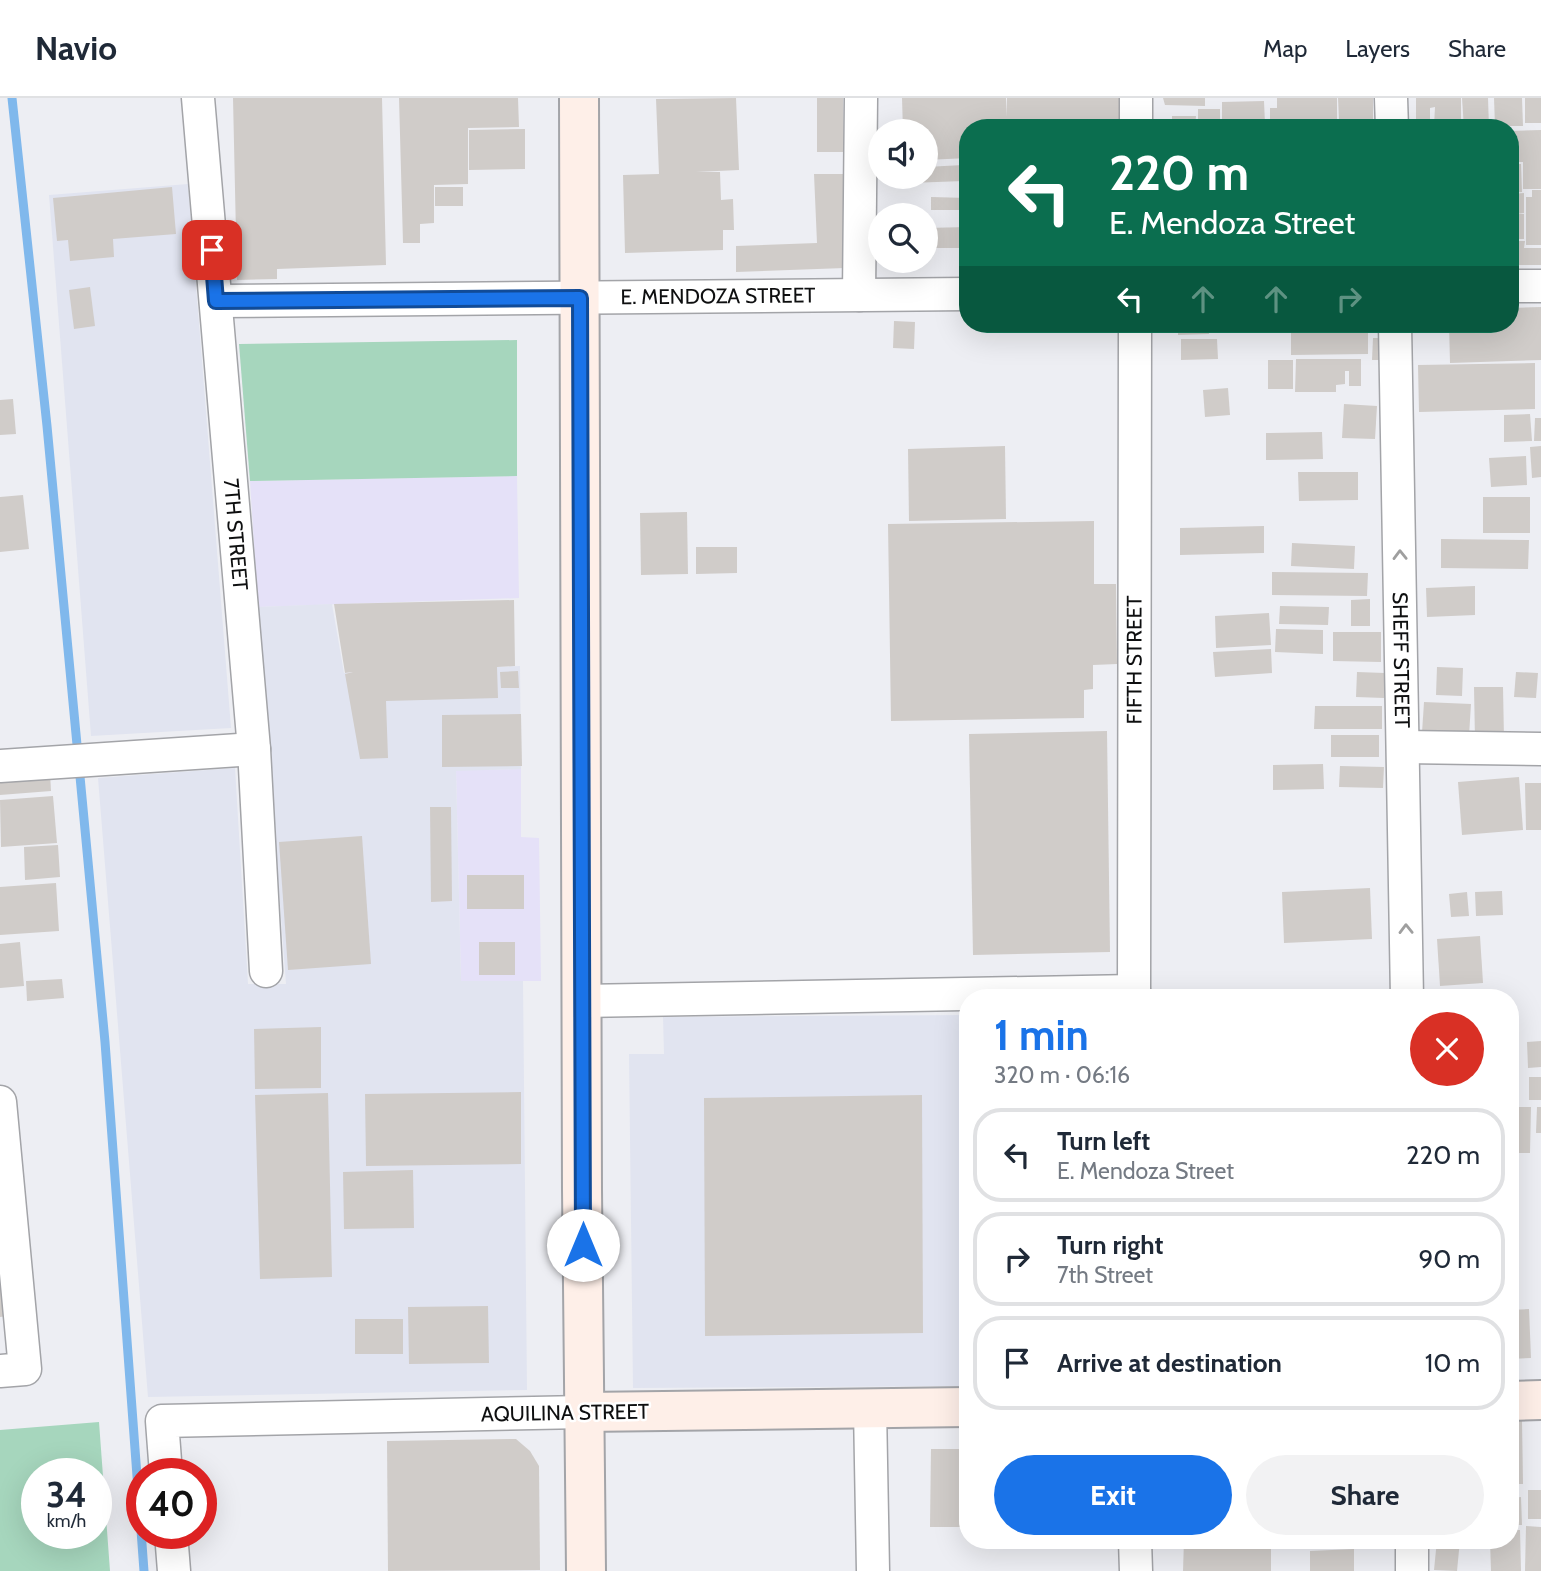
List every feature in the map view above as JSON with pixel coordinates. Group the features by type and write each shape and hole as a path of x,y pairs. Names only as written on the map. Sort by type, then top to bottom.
{"street":[{"name":"7TH STREET","path":"198,98 254,749 266,971"},
{"path":"579,98 586,1571"},
{"path":"859,295 861,98"},
{"path":"1136,98 1136,119"},
{"path":"1391,98 1392,119"},
{"path":"1519,286 1541,286"},
{"name":"E. MENDOZA STREET","path":"216,301 959,294"},
{"name":"FIFTH STREET","path":"1134,989 1135,333"},
{"name":"SHEFF STREET","path":"1395,333 1407,989"},
{"path":"1404,747 1541,749"},
{"path":"0,766 254,749"},
{"path":"582,1001 959,996"},
{"path":"0,1102 13,1370"},
{"path":"1519,1401 1541,1400"},
{"name":"AQUILINA STREET","path":"165,1458 162,1421 959,1407"},
{"path":"870,1408 873,1571"},
{"path":"172,1549 174,1571"},
{"path":"1135,1549 1136,1571"},
{"path":"1412,1549 1412,1571"}],"shaded area":[{"path":"188,184 231,728 91,736 49,195"},
{"path":"517,476 519,598 258,607 250,481"},
{"path":"332,604 344,673 520,666 521,769 456,771 461,981 523,981 527,1390 148,1397 98,778 235,768 248,984 286,984 258,607"},
{"path":"521,769 521,837 539,838 541,981 461,981 456,770"},
{"path":"959,1015 959,1386 633,1388 629,1054 664,1054 663,1017"}],"green space":[{"path":"517,340 517,476 250,481 239,344"},
{"path":"99,1422 102,1458 21,1458 21,1549 108,1549 110,1571 0,1571 0,1430"}],"building":[{"path":"233,98 382,98 386,265 277,269 277,279 237,280"},
{"path":"399,98 518,98 519,127 468,128 468,184 434,185 434,223 420,224 420,243 403,243"},
{"path":"736,98 739,170 696,172 720,172 721,200 733,199 734,230 723,230 723,250 625,253 623,175 659,174 656,99"},
{"path":"817,98 843,98 844,152 817,152"},
{"path":"902,98 1006,98 1007,117 1007,98 1135,98 1135,119 959,119 959,158 938,159 938,119 903,119"},
{"path":"1163,98 1205,98 1205,106 1165,105"},
{"path":"1277,98 1337,98 1337,119 1270,119 1270,108 1277,108"},
{"path":"1338,98 1373,98 1373,119 1339,119"},
{"path":"1416,98 1461,98 1461,119 1434,119 1435,107 1430,108 1430,119 1416,119"},
{"path":"1462,98 1488,98 1489,119 1463,119"},
{"path":"1494,98 1522,98 1523,126 1519,126 1519,119 1495,119"},
{"path":"1525,98 1541,98 1541,123 1525,123"},
{"path":"1264,101 1265,119 1222,119 1222,102"},
{"path":"1198,109 1220,109 1220,119 1198,119"},
{"path":"1172,116 1196,116 1196,119 1172,119"},
{"path":"525,129 525,169 469,170 469,130"},
{"path":"1541,130 1541,189 1523,189 1523,162 1519,162 1519,131"},
{"path":"1519,164 1521,164 1522,192 1519,192"},
{"path":"959,165 959,181 938,182 938,166"},
{"path":"814,174 845,174 845,268 736,272 736,246 817,243"},
{"path":"172,187 176,234 113,239 114,257 70,261 68,240 57,241 53,198"},
{"path":"435,187 463,187 463,206 435,206"},
{"path":"1532,190 1541,190 1541,245 1526,245 1526,197 1532,197"},
{"path":"1519,193 1524,193 1524,213 1519,213"},
{"path":"931,197 959,198 959,210 938,210 938,203 931,203"},
{"path":"1519,213 1524,214 1524,239 1519,239"},
{"path":"959,227 959,248 938,248 938,228"},
{"path":"1519,241 1525,241 1524,248 1541,248 1541,265 1519,265"},
{"path":"90,287 95,326 74,329 69,290"},
{"path":"1541,307 1541,360 1450,363 1449,333 1519,333 1519,308"},
{"path":"894,321 915,322 914,349 893,348"},
{"path":"1178,333 1209,334 1178,335"},
{"path":"1291,333 1368,333 1368,354 1291,355"},
{"path":"1373,338 1386,338 1385,360 1372,360"},
{"path":"1181,339 1217,339 1218,359 1181,360"},
{"path":"1296,359 1361,359 1361,386 1349,386 1349,371 1345,371 1345,384 1336,385 1336,392 1295,392"},
{"path":"1268,360 1293,360 1293,389 1268,389"},
{"path":"1535,363 1535,409 1419,412 1418,365"},
{"path":"1228,388 1230,415 1205,417 1203,390"},
{"path":"13,399 16,434 0,435 0,400"},
{"path":"1344,404 1377,406 1375,439 1342,438"},
{"path":"1530,414 1532,441 1504,442 1504,415"},
{"path":"1535,418 1541,418 1541,441 1534,441"},
{"path":"1322,432 1323,459 1266,460 1266,433"},
{"path":"1005,446 1006,519 909,521 908,449"},
{"path":"1541,446 1541,477 1532,478 1530,447"},
{"path":"1526,456 1527,485 1491,487 1489,458"},
{"path":"1298,472 1358,472 1358,500 1299,501"},
{"path":"23,495 29,549 0,552 0,497"},
{"path":"1483,497 1530,497 1530,533 1483,533"},
{"path":"687,512 688,574 641,575 640,513"},
{"path":"1094,521 1094,584 1116,584 1117,664 1093,665 1093,689 1084,690 1084,718 891,721 888,524"},
{"path":"1264,526 1264,553 1180,555 1180,528"},
{"path":"1441,539 1529,540 1528,569 1441,568"},
{"path":"1292,543 1355,546 1354,569 1291,566"},
{"path":"696,547 737,547 737,573 696,574"},
{"path":"1272,572 1368,573 1367,596 1272,595"},
{"path":"1475,586 1475,615 1427,617 1426,588"},
{"path":"1370,599 1370,626 1351,626 1351,600"},
{"path":"514,600 515,666 497,667 498,698 386,701 388,758 360,759 345,674 353,672 345,673 334,604"},
{"path":"1280,606 1329,607 1328,625 1279,624"},
{"path":"1269,613 1271,645 1216,648 1215,616"},
{"path":"1276,629 1323,630 1323,654 1275,652"},
{"path":"1333,632 1381,632 1381,662 1333,661"},
{"path":"1271,649 1272,673 1215,677 1213,652"},
{"path":"1437,667 1463,668 1462,696 1436,695"},
{"path":"518,671 519,688 501,688 500,672"},
{"path":"1357,672 1385,673 1384,698 1356,697"},
{"path":"1516,672 1538,673 1536,698 1514,697"},
{"path":"1474,687 1503,687 1504,739 1475,740"},
{"path":"1424,702 1471,704 1469,736 1422,733"},
{"path":"1315,706 1382,706 1382,729 1314,729"},
{"path":"521,714 522,766 442,767 442,715"},
{"path":"1107,731 1110,952 973,955 969,734"},
{"path":"1331,735 1379,735 1379,757 1331,757"},
{"path":"1323,764 1324,789 1273,790 1273,765"},
{"path":"1340,766 1384,767 1383,788 1339,787"},
{"path":"50,773 51,791 0,795 0,777"},
{"path":"1519,777 1523,830 1462,835 1458,782"},
{"path":"1525,783 1541,783 1541,830 1526,830"},
{"path":"53,796 57,843 1,847 0,800"},
{"path":"430,807 451,807 452,901 431,902"},
{"path":"362,836 371,964 288,970 279,842"},
{"path":"58,845 60,877 25,880 24,847"},
{"path":"467,875 524,875 524,909 467,909"},
{"path":"56,883 59,931 0,935 0,887"},
{"path":"1370,888 1372,939 1284,943 1282,892"},
{"path":"1502,891 1503,915 1476,916 1475,892"},
{"path":"1467,892 1469,916 1451,917 1449,894"},
{"path":"1480,936 1483,983 1440,986 1437,939"},
{"path":"20,942 24,986 0,988 0,944"},
{"path":"479,942 515,942 515,975 479,975"},
{"path":"62,979 64,998 27,1001 26,981"},
{"path":"321,1027 321,1088 255,1089 254,1029"},
{"path":"1541,1041 1541,1067 1528,1068 1527,1042"},
{"path":"1529,1077 1541,1077 1541,1100 1529,1100"},
{"path":"521,1092 521,1164 366,1166 365,1094"},
{"path":"328,1093 332,1277 260,1279 255,1095"},
{"path":"922,1095 923,1333 705,1336 704,1098"},
{"path":"1519,1107 1531,1107 1530,1153 1519,1153"},
{"path":"1537,1107 1541,1107 1541,1133 1536,1133"},
{"path":"413,1170 414,1228 344,1229 343,1172"},
{"path":"0,1283 4,1283 8,1316 0,1317"},
{"path":"488,1306 489,1363 409,1364 408,1307"},
{"path":"1529,1309 1531,1358 1519,1359 1519,1310"},
{"path":"355,1319 403,1319 403,1354 355,1354"},
{"path":"1519,1420 1522,1420 1523,1484 1519,1484"},
{"path":"516,1439 530,1451 539,1466 540,1570 388,1571 387,1441"},
{"path":"931,1449 959,1449 959,1527 930,1527"},
{"path":"1528,1490 1541,1490 1541,1519 1528,1519"},
{"path":"1521,1497 1522,1525 1519,1525"},
{"path":"1526,1526 1541,1527 1541,1571 1525,1571"},
{"path":"1520,1530 1521,1571 1491,1571 1490,1549 1519,1549"},
{"path":"1184,1549 1271,1549 1271,1571 1183,1571"},
{"path":"1354,1549 1354,1571 1310,1571 1310,1551"},
{"path":"1436,1549 1459,1549 1457,1571 1434,1570"}],"waterway":[{"path":"12,98 47,426 105,1042 144,1571"}],"route":[{"path":"212,250 216,301 580,298 583,1245"}]}
